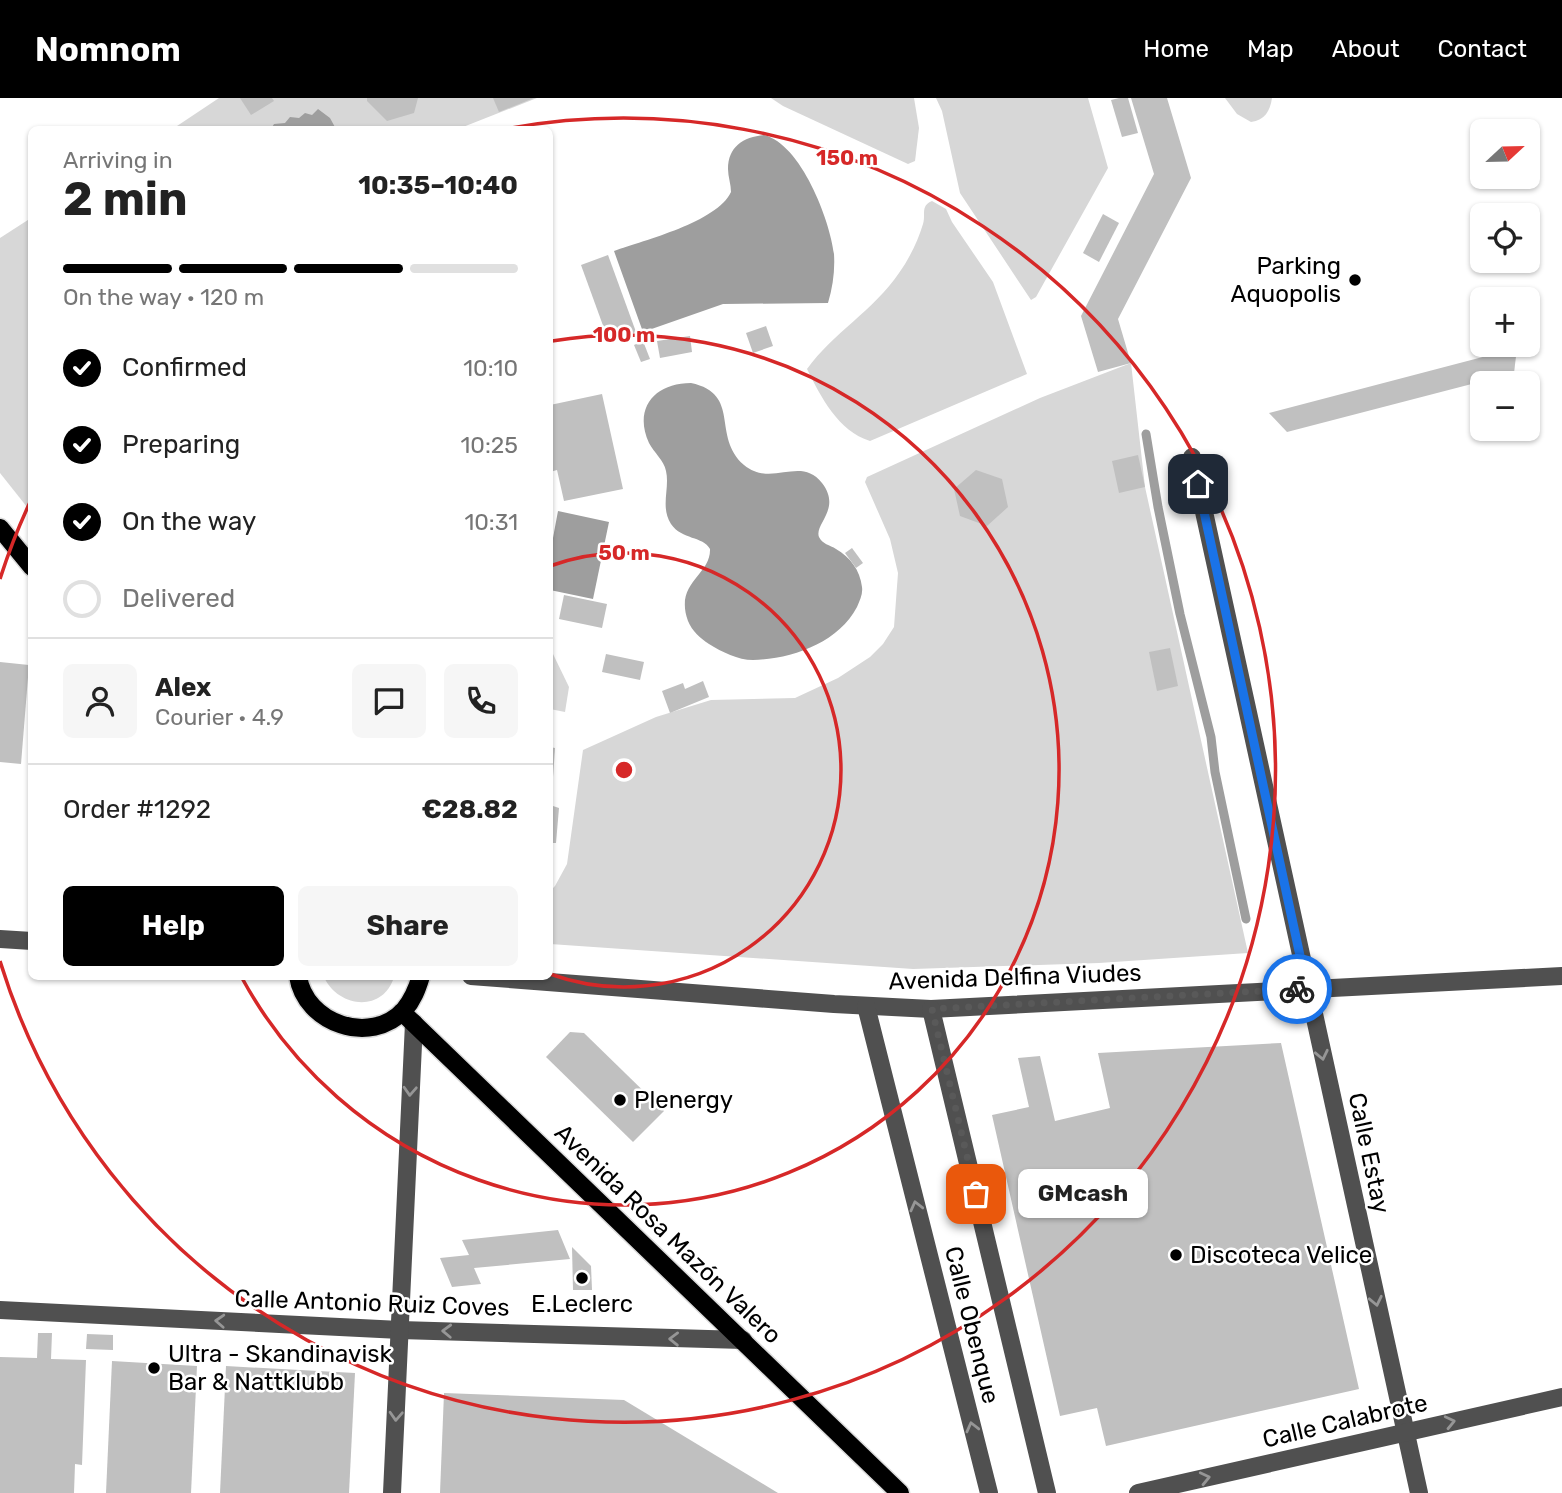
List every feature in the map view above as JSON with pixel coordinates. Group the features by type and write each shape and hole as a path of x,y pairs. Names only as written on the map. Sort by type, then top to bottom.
{"main road":[{"path":"0,528 28,562"},
{"path":"299,980 307,1001 322,1016 342,1026 363,1028 408,1017 420,980"},
{"name":"Avenida Rosa Mazón Valero","path":"408,1017 900,1493"}],"street":[{"name":"Calle Estay","path":"1192,457 1419,1493"},
{"path":"0,939 28,941"},
{"name":"Avenida Delfina Viudes","path":"524,980 932,1009 1562,976"},
{"name":"Calle Obenque","path":"866,1006 989,1493"},
{"path":"932,1009 1047,1493"},
{"path":"392,1493 400,1330 408,1017"},
{"name":"Calle Antonio Ruiz Coves","path":"0,1310 400,1330 743,1340"},
{"name":"Calle Calabrote","path":"1138,1493 1562,1397"}],"shaded area":[{"path":"219,98 537,98 466,126 177,126"},
{"path":"771,98 914,98 919,128 915,161 908,164"},
{"path":"936,98 1088,98 1108,168 1036,297 1031,300 960,193 942,111"},
{"path":"1225,98 1272,98 1266,114 1251,122 1237,114"},
{"path":"318,109 330,118 334,126 273,126 285,123 290,117 299,118 305,113 312,115"},
{"path":"764,135 777,141 801,168 827,222 834,254 828,303 723,304 643,332 614,251 679,229 723,203 731,192 728,169 734,149 743,141"},
{"path":"932,201 946,209 993,282 1027,374 870,441 849,429 832,412 807,369 829,344 878,299 899,273 919,237 925,208"},
{"path":"28,220 28,508 0,473 0,238"},
{"path":"1131,363 1145,487 1248,953 1099,963 913,969 553,944 553,888 567,864 583,750 656,717 711,700 795,698 838,678 870,657 894,627 898,573 890,539 865,482 867,477 1040,398"},
{"path":"691,383 707,388 716,396 729,442 734,454 744,465 765,474 804,472 813,475 827,492 829,508 820,527 819,537 846,556 859,575 862,592 849,620 812,647 768,659 742,659 706,642 688,621 686,597 709,558 710,549 702,542 681,533 671,524 666,511 666,471 649,443 644,419 650,400 658,393 667,387"},
{"path":"558,511 609,522 593,599 553,591 553,538"},
{"path":"553,654 569,687 565,712 553,710"},
{"path":"327,980 392,980 380,997 371,1001 349,1000 331,987"}],"building":[{"path":"240,98 272,98 274,101 251,115"},
{"path":"367,98 418,98 414,113 387,121"},
{"path":"493,98 534,98 499,112"},
{"path":"1128,98 1138,133 1122,137 1111,100"},
{"path":"1131,98 1167,98 1191,178 1118,319 1131,363 1098,372 1081,316 1154,174"},
{"path":"1103,214 1119,223 1099,262 1083,253"},
{"path":"608,255 636,332 609,342 581,265"},
{"path":"766,326 773,346 753,353 746,333"},
{"path":"690,336 692,352 660,358 657,341"},
{"path":"643,341 650,359 641,362 634,345"},
{"path":"1483,357 1516,357 1514,371 1470,371 1470,384 1287,432 1269,413"},
{"path":"602,394 623,489 564,501 557,470 553,471 553,404"},
{"path":"1138,455 1145,487 1119,493 1112,461"},
{"path":"976,470 1002,479 1008,507 987,526 960,516 954,489"},
{"path":"852,548 863,563 856,568 845,553"},
{"path":"564,595 607,604 602,628 559,619"},
{"path":"1170,648 1178,686 1157,691 1149,652"},
{"path":"606,654 644,662 640,680 602,672"},
{"path":"0,662 28,665 21,764 0,762"},
{"path":"703,681 709,697 670,713 662,691 683,683 685,689"},
{"path":"553,806 559,808 556,843 553,843"},
{"path":"570,1032 584,1033 664,1111 633,1142 546,1057"},
{"name":"Discoteca Velice","path":"1281,1043 1359,1389 1106,1446 1097,1408 1060,1416 992,1115 1029,1107 1018,1058 1040,1056 1055,1121 1110,1108 1098,1053"},
{"path":"558,1230 570,1259 474,1268 481,1284 452,1287 440,1258 469,1255 462,1240"},
{"path":"572,1247 591,1266 592,1290 573,1290"},
{"path":"38,1333 52,1333 51,1359 86,1360 82,1465 75,1464 74,1493 0,1493 0,1357 37,1358"},
{"path":"87,1334 113,1335 113,1350 86,1349"},
{"path":"112,1361 197,1366 191,1493 106,1493"},
{"path":"226,1366 355,1373 349,1493 220,1493"},
{"path":"444,1393 624,1400 778,1493 440,1493"}],"waterway":[{"path":"1146,434 1180,614 1211,737 1215,772 1246,919"}],"way so far":[{"path":"976,1194 932,1009 1297,989"}],"place":[{"name":"Parking Aquopolis","path":"1355,280"},
{"name":"Plenergy","path":"620,1100"},
{"name":"GMcash","path":"976,1194"},
{"name":"Discoteca Velice","path":"1176,1255"},
{"name":"E.Leclerc","path":"582,1278"},
{"name":"Ultra - Skandinavisk Bar & Nattklubb","path":"154,1368"}],"route":[{"path":"1198,484 1307,988 1297,989"}]}
